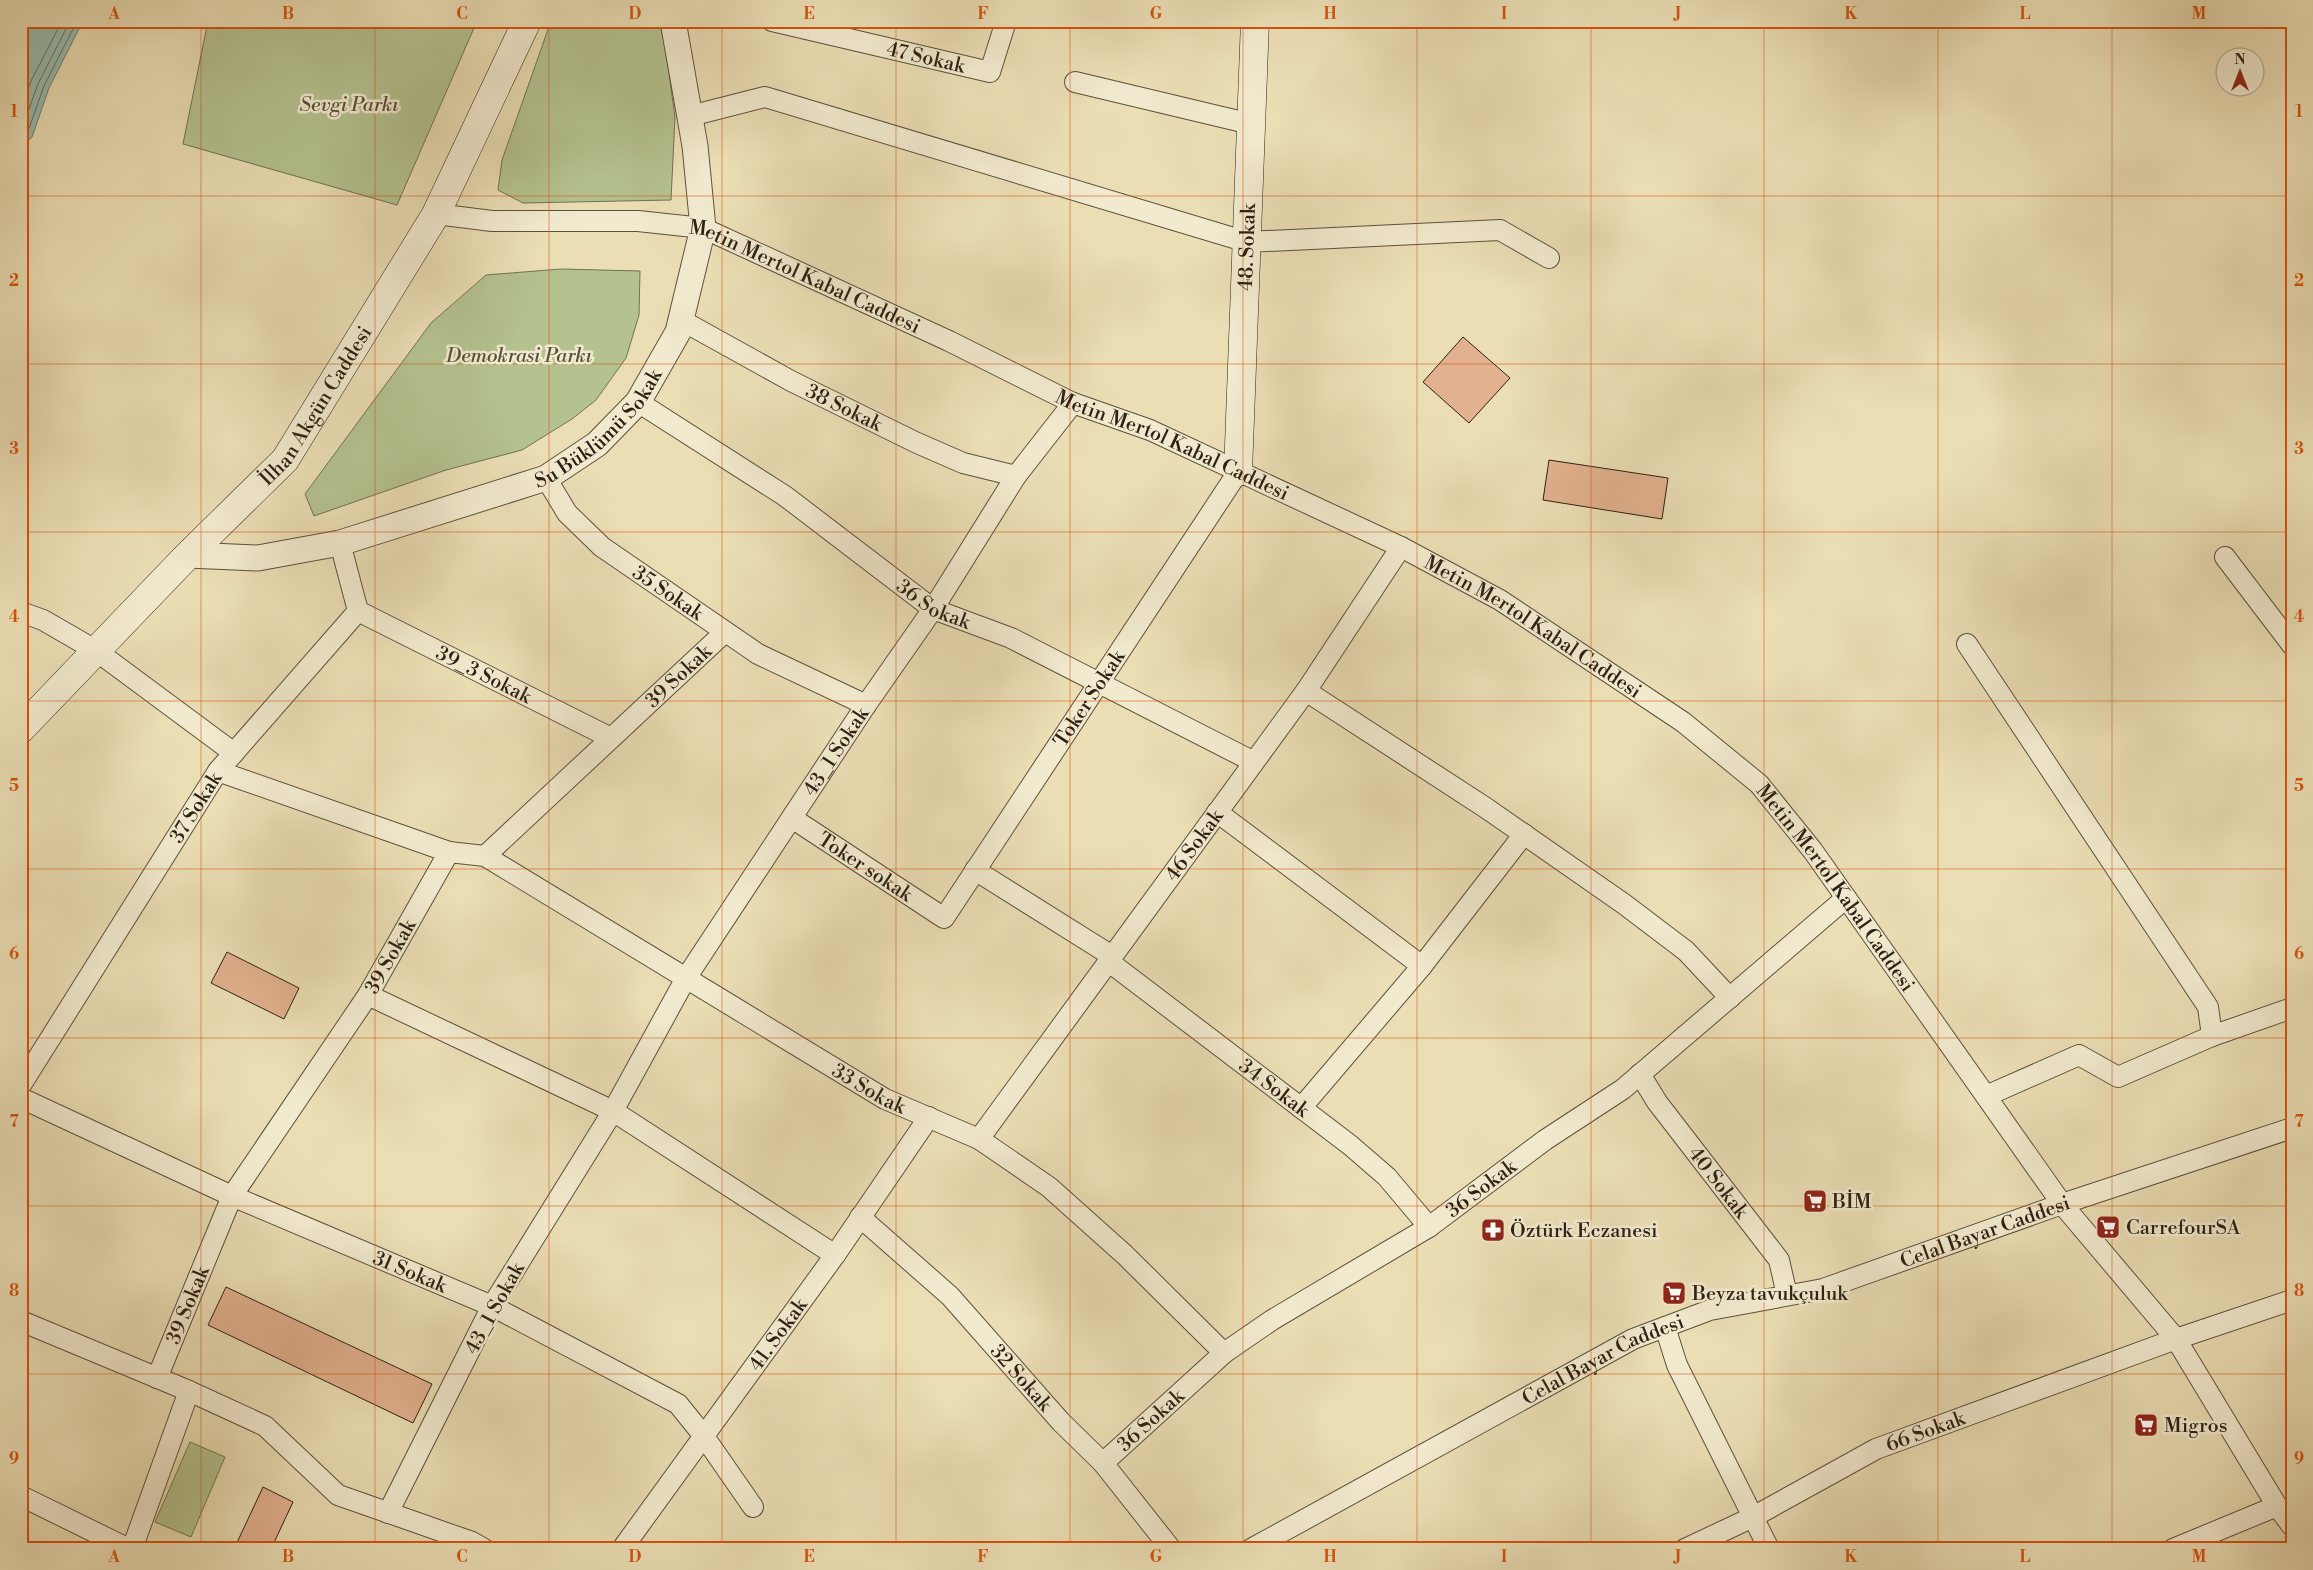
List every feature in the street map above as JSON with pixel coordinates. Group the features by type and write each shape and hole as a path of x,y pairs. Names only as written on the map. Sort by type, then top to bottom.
{"main road":[{"name":"İlhan Akgün Caddesi","path":"21,730 95,650 285,460 436,214 527,21"},
{"name":"48. Sokak","path":"1238,472 1255,21"}],"street":[{"name":"Su Büklümü Sokak","path":"188,555 258,558 340,542 546,478 597,444 638,402 678,332 703,228 695,146 673,21"},
{"name":"47 Sokak","path":"772,21 990,72 1006,21"},
{"path":"1075,82 1251,124"},
{"path":"690,116 765,96 1247,242 1500,230 1549,258"},
{"name":"Metin Mertol Kabal Caddesi","path":"436,214 492,221 638,221 703,228 949,341 1073,403 1150,430 1401,547 1500,600 1683,722 1759,784 1813,851 2062,1204 2176,1339 2277,1506 2292,1526"},
{"name":"38 Sokak","path":"681,320 791,381 914,442 963,463 1016,476"},
{"name":"36 Sokak","path":"638,402 785,496 934,609 1011,638 1254,762"},
{"name":"43_1 Sokak","path":"388,1513 492,1306 613,1111 686,978 866,706 934,609 1016,476 1073,403"},
{"name":"Toker Sokak","path":"938,914 944,918 1238,472"},
{"name":"35 Sokak","path":"546,478 567,513 602,547 758,654 866,706"},
{"path":"340,542 358,611"},
{"name":"46 Sokak","path":"979,1139 1306,690 1401,547"},
{"path":"2225,557 2292,645"},
{"name":"39_3 Sokak","path":"358,611 611,738"},
{"name":"37 Sokak","path":"21,1085 218,771 358,611"},
{"path":"21,612 43,620 95,650 234,753"},
{"name":"39 Sokak","path":"485,856 725,632"},
{"path":"1967,644 2208,1007 2212,1036"},
{"path":"1306,690 1524,834 1624,904 1686,951 1730,998"},
{"path":"218,771 449,852 485,856"},
{"path":"1217,812 1422,966"},
{"name":"Toker sokak","path":"792,818 938,914"},
{"path":"1302,1108 1422,966 1524,834"},
{"name":"39 Sokak","path":"157,1378 232,1196 368,995 449,852"},
{"name":"33 Sokak","path":"485,856 885,1099 979,1139 1056,1194 1125,1255 1224,1353"},
{"name":"34 Sokak","path":"976,870 1110,959 1350,1145 1387,1177 1428,1227"},
{"name":"36 Sokak","path":"1103,1463 1224,1353 1272,1320 1428,1227 1545,1140 1623,1089 1846,898"},
{"path":"368,995 613,1111 835,1255"},
{"path":"1986,1096 2079,1055 2118,1077 2212,1036 2292,1008"},
{"name":"40 Sokak","path":"1640,1074 1657,1102 1779,1260 1787,1295"},
{"name":"31 Sokak","path":"21,1098 232,1196 492,1306 678,1404 703,1435 753,1507"},
{"name":"41. Sokak","path":"622,1549 835,1255 929,1117"},
{"name":"Celal Bayar Caddesi","path":"1252,1549 1633,1340 1665,1327 1710,1310 1823,1289 2062,1204 2292,1128"},
{"name":"32 Sokak","path":"860,1217 950,1296 1060,1422 1103,1463 1171,1549"},
{"name":"66 Sokak","path":"1685,1549 1754,1517 1876,1450 2176,1339 2292,1300"},
{"path":"21,1321 189,1391 265,1426 338,1495 474,1547"},
{"path":"1665,1327 1677,1365 1769,1549"},
{"path":"21,1496 131,1549 189,1391"},
{"path":"2173,1549 2277,1506"}],"green space":[{"name":"Sevgi Parkı","path":"208,21 477,21 397,205 183,144"},
{"path":"551,21 659,21 665,45 675,117 671,200 523,203 498,190 502,160"},
{"name":"Demokrasi Parkı","path":"561,269 640,271 639,315 626,358 596,400 572,419 522,450 446,470 314,516 305,494 431,323 486,275"},
{"path":"190,1442 225,1457 191,1537 155,1522"}],"water":[{"path":"21,21 83,21 49,88 32,137 21,148"}],"building":[{"path":"1463,337 1510,378 1469,423 1423,382"},
{"path":"1549,460 1668,478 1662,519 1543,500"},
{"path":"227,952 299,988 284,1019 211,983"},
{"path":"226,1287 432,1384 413,1423 208,1325"},
{"path":"263,1487 293,1502 271,1549 234,1549"}],"place":[{"name":"BİM","path":"1815,1201"},
{"name":"CarrefourSA","path":"2108,1227"},
{"name":"Öztürk Eczanesi","path":"1493,1230"},
{"name":"Beyza tavukçuluk","path":"1674,1293"},
{"name":"Migros","path":"2146,1425"}]}
